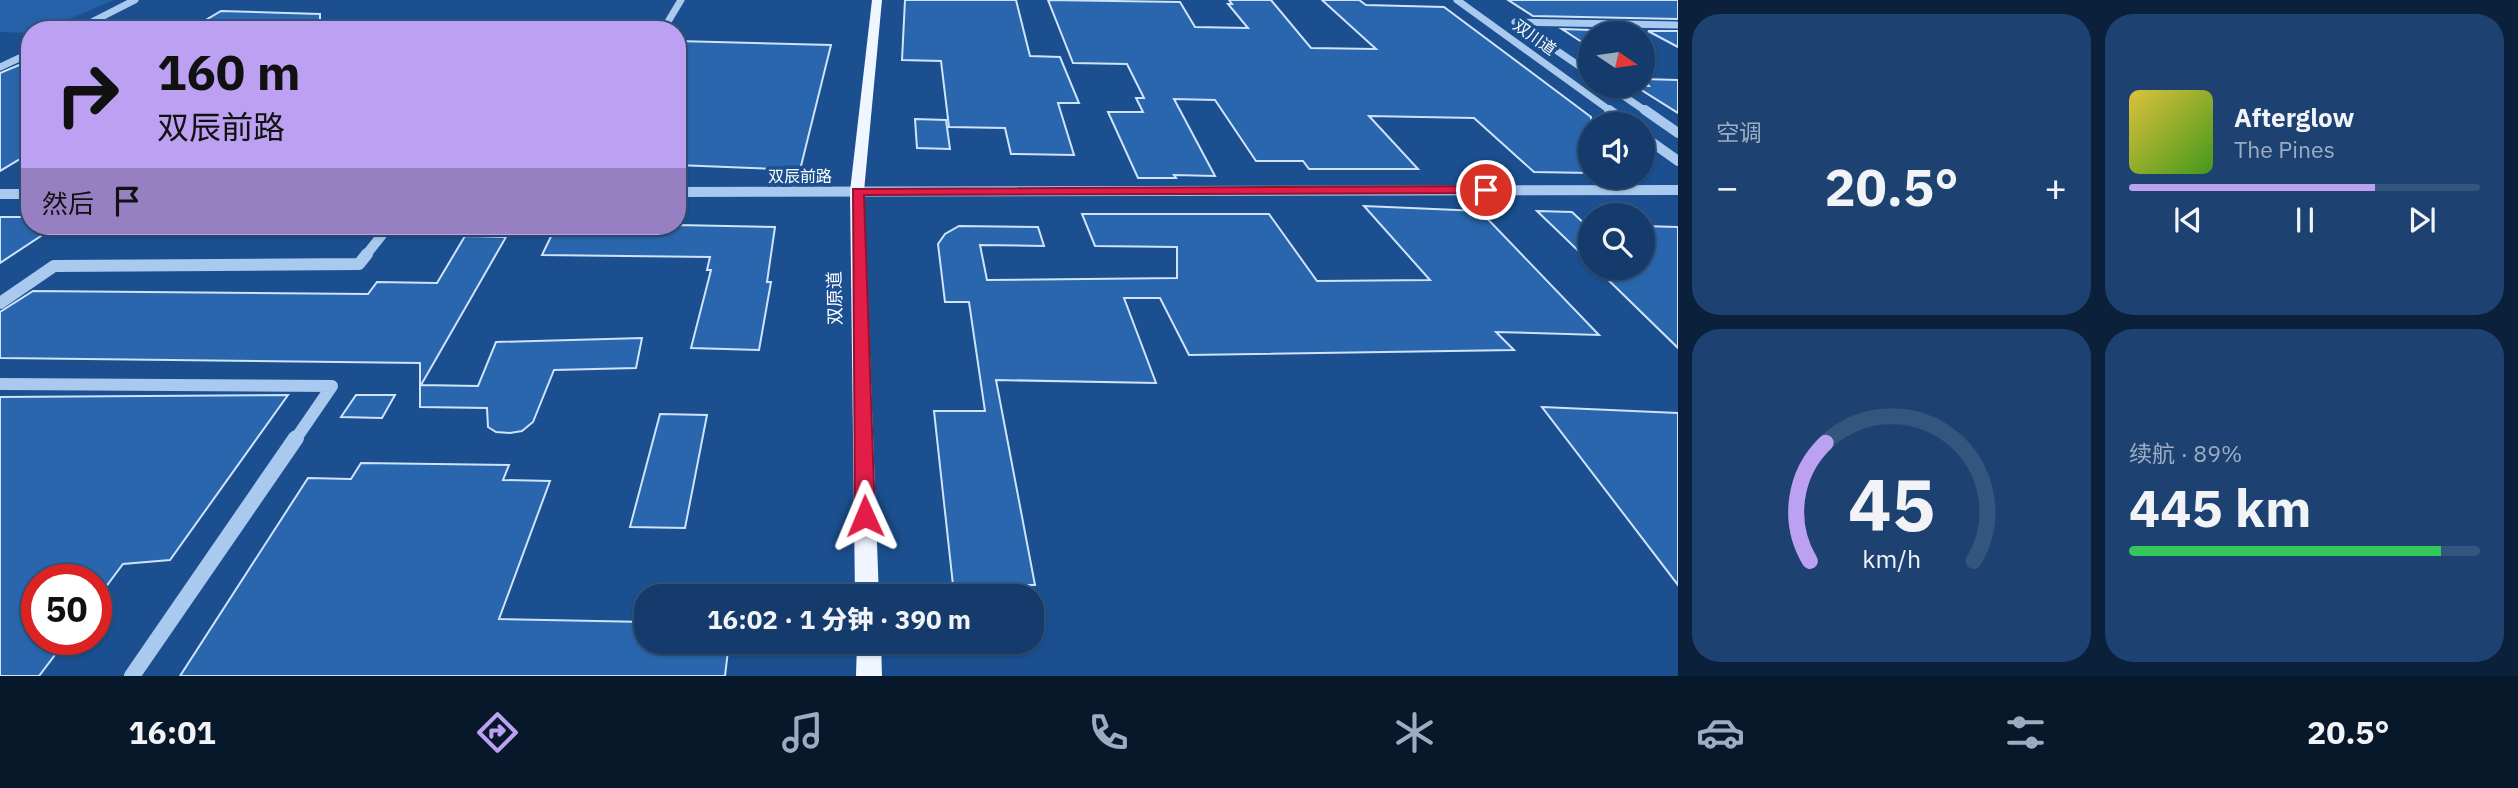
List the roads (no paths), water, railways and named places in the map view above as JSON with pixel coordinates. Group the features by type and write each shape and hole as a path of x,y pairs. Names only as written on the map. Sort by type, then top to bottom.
{"main road":[{"name":"双原道","path":"867,584 857,191 877,0"},
{"path":"869,654 869,676"}],"street":[{"path":"94,21 135,0"},
{"path":"668,21 681,0"},
{"name":"双川道","path":"1457,0 1611,112"},
{"path":"1578,23 1515,22 1578,65"},
{"path":"1656,25 1678,25"},
{"path":"0,67 21,56"},
{"path":"1627,98 1678,133"},
{"path":"1655,145 1678,161"},
{"name":"双辰前路","path":"686,192 1678,190"},
{"path":"0,194 21,194"},
{"path":"0,303 54,266 359,264 382,235"},
{"path":"0,384 332,386 132,676"}]}
